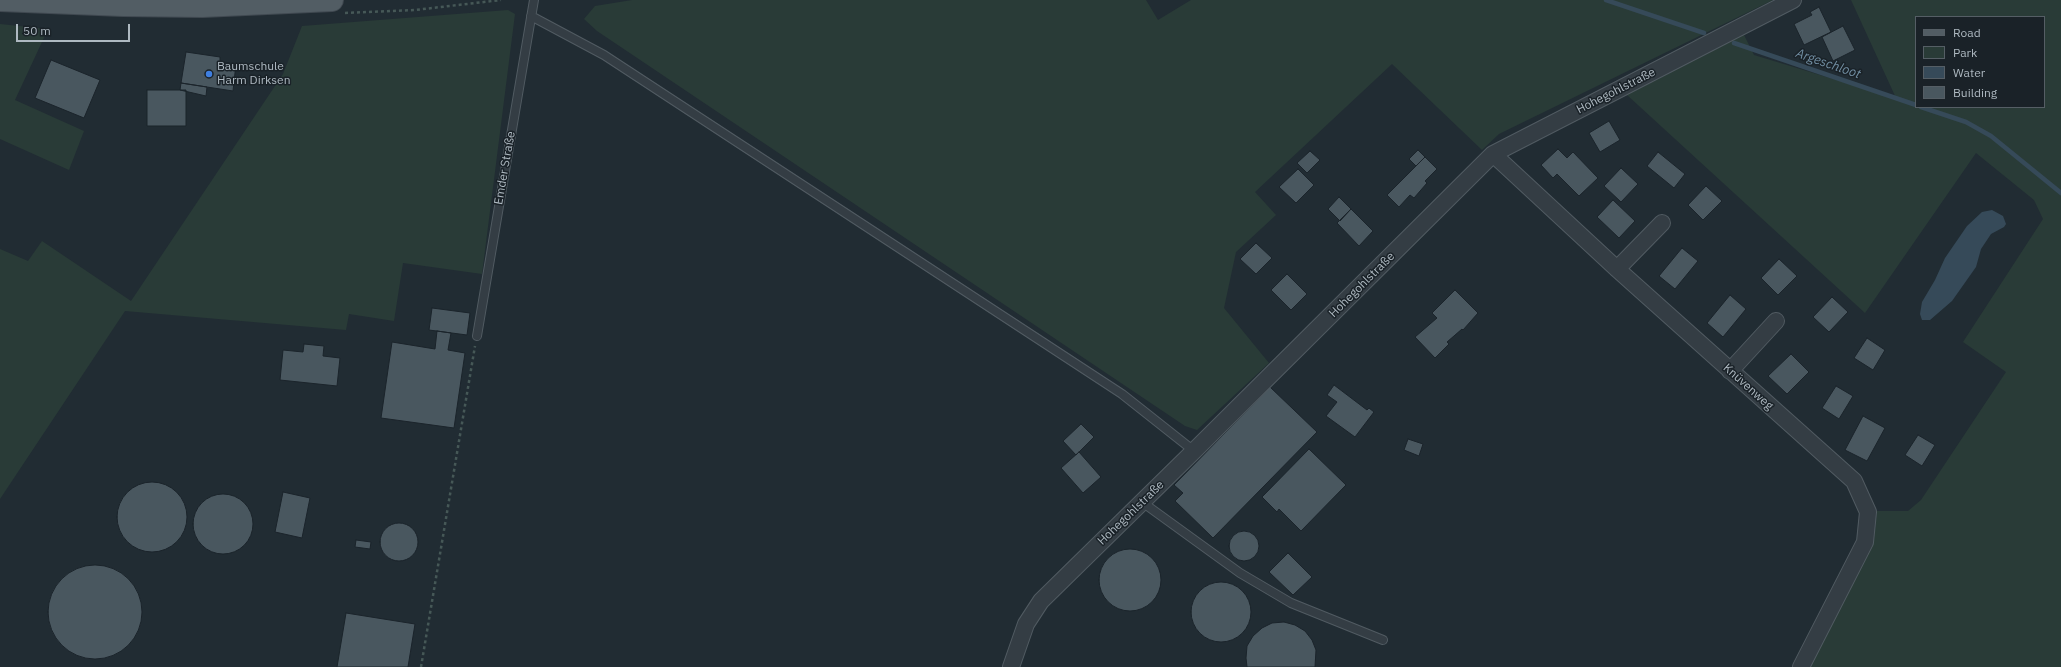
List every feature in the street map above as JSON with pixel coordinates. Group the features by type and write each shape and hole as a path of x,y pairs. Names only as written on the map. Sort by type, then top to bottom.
{"main road":[{"path":"0,0 123,5 202,6 332,0"}],"street":[{"name":"Hohegohlstraße","path":"1011,667 1026,624 1041,601 1493,154 1794,0"},
{"name":"Knüvenweg","path":"1493,154 1617,269 1854,481 1868,512 1865,542 1801,667"},
{"path":"1617,269 1662,223"},
{"path":"1730,371 1776,321"}],"lane":[{"name":"Emder Straße","path":"477,336 534,0"},
{"path":"531,16 604,55 1122,394 1194,451"},
{"path":"1142,502 1240,573 1291,603 1383,640"}],"path":[{"path":"421,667 477,336"}],"green space":[{"path":"632,0 1146,0 1158,20 1191,0 1773,0 1499,134 1482,150 1392,64 1255,192 1276,215 1236,252 1224,308 1269,363 1197,430 1185,426 597,31 584,19 595,6"},
{"path":"1851,0 2061,0 2061,667 1810,667 1874,540 1877,511 1908,511 1921,500 2006,372 1963,342 2043,219 2034,200 1976,153 1865,313 1627,95 1744,35 1754,55 1896,98"},
{"path":"508,10 515,14 482,274 403,263 394,321 349,314 346,330 125,311 0,499 0,249 28,261 42,241 131,301 283,74 302,26"},
{"path":"0,24 48,29 15,100 84,131 69,170 0,139"}],"water":[{"path":"1992,210 2003,216 2006,224 2004,227 1991,234 1981,249 1976,267 1952,301 1930,320 1922,320 1920,314 1922,302 1935,280 1945,258 1967,226 1982,212"}],"building":[{"path":"1819,7 1831,32 1804,45 1794,24 1812,15 1810,12"},
{"path":"1843,26 1855,50 1833,61 1822,37"},
{"name":"Baumschule Harm Dirksen","path":"186,52 220,57 220,62 236,64 233,91 181,83"},
{"path":"51,60 100,80 84,118 35,98"},
{"path":"181,83 207,87 206,96 180,90"},
{"path":"147,90 186,90 186,126 147,126"},
{"path":"1609,121 1620,140 1600,152 1589,133"},
{"path":"1558,149 1567,158 1573,152 1598,178 1579,196 1557,174 1553,178 1541,165"},
{"path":"1418,150 1425,157 1416,166 1409,159"},
{"path":"1310,151 1320,160 1307,173 1297,163"},
{"path":"1658,152 1685,174 1674,188 1647,166"},
{"path":"1425,157 1437,169 1425,181 1427,183 1414,198 1410,195 1399,207 1387,195"},
{"path":"1621,168 1638,184 1621,202 1604,186"},
{"path":"1298,169 1314,185 1296,203 1279,187"},
{"path":"1706,186 1722,201 1703,220 1688,205"},
{"path":"1339,197 1351,209 1340,221 1328,209"},
{"path":"1613,200 1635,221 1619,238 1597,217"},
{"path":"1351,209 1373,231 1359,246 1337,223"},
{"path":"1256,243 1272,258 1256,274 1240,259"},
{"path":"1682,248 1698,261 1675,289 1659,276"},
{"path":"1779,259 1797,276 1778,295 1761,278"},
{"path":"1287,274 1307,294 1291,310 1271,290"},
{"path":"1455,290 1478,313 1463,330 1462,329 1447,342 1449,344 1435,358 1415,337 1437,318 1432,313"},
{"path":"1730,295 1746,309 1723,337 1707,323"},
{"path":"1832,297 1848,312 1829,332 1813,317"},
{"path":"432,308 470,313 467,335 429,330"},
{"path":"437,331 451,333 448,350 465,353 454,428 381,418 392,342 435,349"},
{"path":"1867,338 1885,350 1873,370 1854,358"},
{"path":"304,344 324,346 323,356 340,358 337,386 280,380 283,350 303,352"},
{"path":"1791,354 1809,372 1787,394 1768,376"},
{"path":"1334,385 1367,410 1369,408 1374,412 1355,437 1326,416 1337,402 1327,395"},
{"path":"1836,386 1853,396 1839,419 1822,408"},
{"path":"1270,387 1317,432 1213,538 1175,501 1183,493 1174,485"},
{"path":"1863,416 1885,428 1867,461 1845,450"},
{"path":"1081,424 1094,437 1076,455 1063,441"},
{"path":"1918,435 1935,445 1922,466 1905,455"},
{"path":"1408,439 1423,444 1419,456 1404,450"},
{"path":"1309,449 1346,485 1301,531 1279,509 1277,512 1262,497"},
{"path":"1079,452 1101,477 1083,493 1061,468"},
{"path":"152,482 165,485 177,492 184,504 187,517 184,530 177,542 165,549 152,552 139,549 127,542 120,530 117,517 120,504 127,492 139,485"},
{"path":"283,492 310,498 302,538 275,532"},
{"path":"223,494 240,499 248,507 253,524 248,541 240,549 223,554 206,549 198,541 193,524 198,507 206,499"},
{"path":"395,523 403,523 410,526 415,531 418,542 415,553 410,558 403,561 395,561 388,558 383,553 380,546 380,538 383,531 388,526"},
{"path":"1244,531 1250,532 1258,540 1258,552 1250,560 1244,561 1238,560 1230,552 1229,546 1230,540 1238,532"},
{"path":"356,540 371,542 370,549 355,547"},
{"path":"1130,549 1147,554 1152,558 1156,563 1161,580 1156,597 1152,602 1147,606 1130,611 1113,606 1108,602 1104,597 1099,580 1104,563 1108,558 1113,554"},
{"path":"1288,553 1312,577 1293,595 1269,572"},
{"path":"95,565 113,569 128,579 138,594 142,612 138,630 128,645 113,655 95,659 77,655 62,645 52,630 48,612 52,594 62,579 77,569"},
{"path":"1221,582 1238,587 1246,595 1251,612 1246,629 1238,637 1221,642 1204,637 1196,629 1191,612 1196,595 1204,587"},
{"path":"346,613 415,624 408,667 337,667"},
{"path":"1284,622 1295,625 1305,631 1312,640 1316,650 1315,667 1247,667 1247,646 1253,636 1262,628 1272,623"}],"waterway":[{"name":"Argeschloot","path":"1606,0 1704,33"},
{"name":"Argeschloot","path":"1734,43 1915,105"},
{"name":"Argeschloot","path":"1924,108 1966,122 1991,136 2061,193"}],"place":[{"name":"Baumschule Harm Dirksen","path":"209,74"}]}
